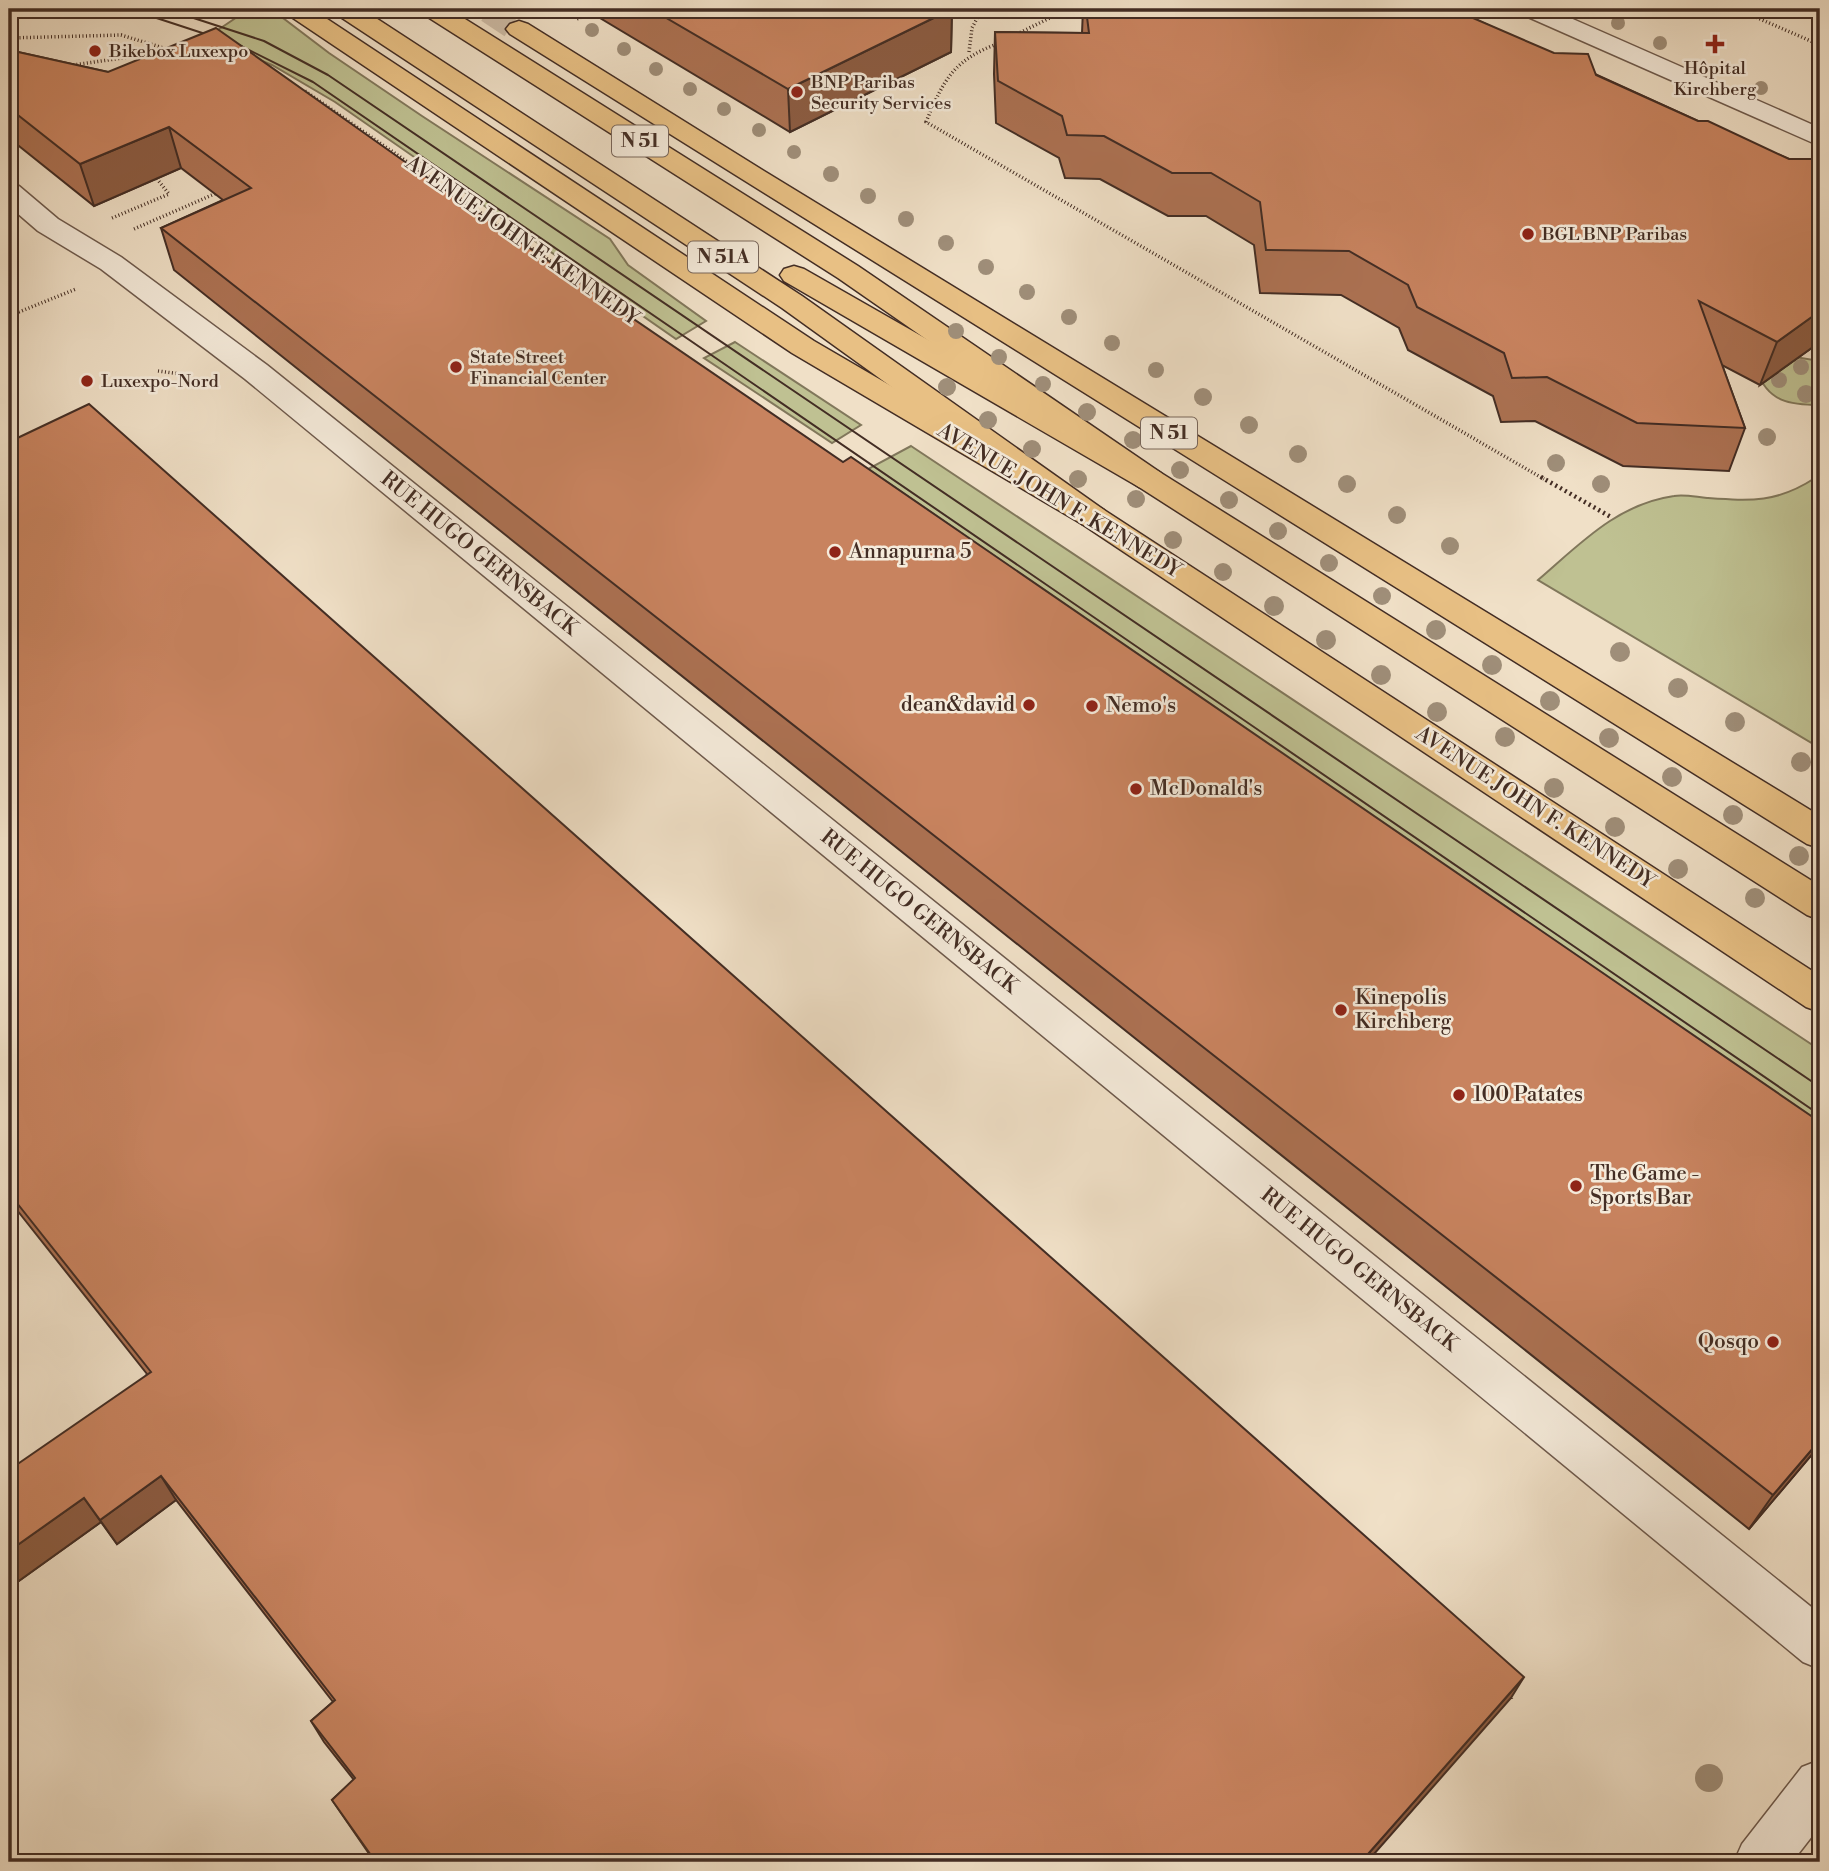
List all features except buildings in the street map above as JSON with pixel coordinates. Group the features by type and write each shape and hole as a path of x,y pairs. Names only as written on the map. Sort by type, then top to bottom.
{"main road":[{"name":"AVENUE JOHN F. KENNEDY","path":"296,9 803,347 1093,517 1820,996"},
{"name":"N 51A","path":"345,9 792,302 1093,517"},
{"name":"N 51A","path":"383,9 816,289 1150,480"},
{"name":"N 51","path":"432,9 848,272 1150,480 1820,905"},
{"name":"N 51","path":"519,29 789,199 1820,834"}],"street":[{"path":"1530,9 1820,138"},
{"name":"RUE HUGO GERNSBACK","path":"9,192 48,225 111,262 256,372 1820,1645"},
{"path":"1760,1862 1820,1785"}],"path":[{"path":"969,52 972,29 982,9"},
{"path":"1053,9 1056,15"},
{"path":"1737,9 1820,45"},
{"path":"570,22 591,13"},
{"path":"1014,36 1056,15 1088,14"},
{"path":"9,38 121,35 174,52"},
{"path":"1004,41 969,52 942,84 926,122 1611,517"},
{"path":"173,58 174,52"},
{"path":"72,66 174,52"},
{"name":"AVENUE JOHN F. KENNEDY","path":"300,89 615,306"},
{"path":"145,204 169,194 157,179"},
{"path":"129,232 229,187"}],"green space":[{"path":"249,9 275,12 329,53 610,239 628,265 706,321 676,339 335,102 272,65 206,38"},
{"path":"735,342 861,425 832,443 704,358"},
{"path":"1783,355 1820,361 1820,405 1781,400 1767,389 1757,371"},
{"path":"911,446 1820,1050 1820,1125 868,469"},
{"path":"1820,458 1820,748 1538,580 1584,540 1635,507 1678,495 1737,500 1776,496 1815,478"}],"tunnel":[{"path":"489,9 519,29"}],"tram line":[{"path":"129,9 239,45 313,82 1820,1115"},
{"path":"166,9 264,41 328,75 1820,1087"}],"place":[{"name":"Hôpital Kirchberg","path":"1715,44"},
{"name":"Bikebox Luxexpo","path":"95,51"},
{"name":"BNP Paribas Security Services","path":"797,92"},
{"name":"BGL BNP Paribas","path":"1528,234"},
{"name":"State Street Financial Center","path":"456,367"},
{"name":"Luxexpo-Nord","path":"87,381"},
{"name":"Annapurna 5","path":"835,552"},
{"name":"dean&david","path":"1029,705"},
{"name":"Nemo's","path":"1092,706"},
{"name":"McDonald's","path":"1136,789"},
{"name":"Kinepolis Kirchberg","path":"1341,1010"},
{"name":"100 Patates","path":"1459,1095"},
{"name":"The Game - Sports Bar","path":"1576,1186"},
{"name":"Qosqo","path":"1773,1342"}]}
